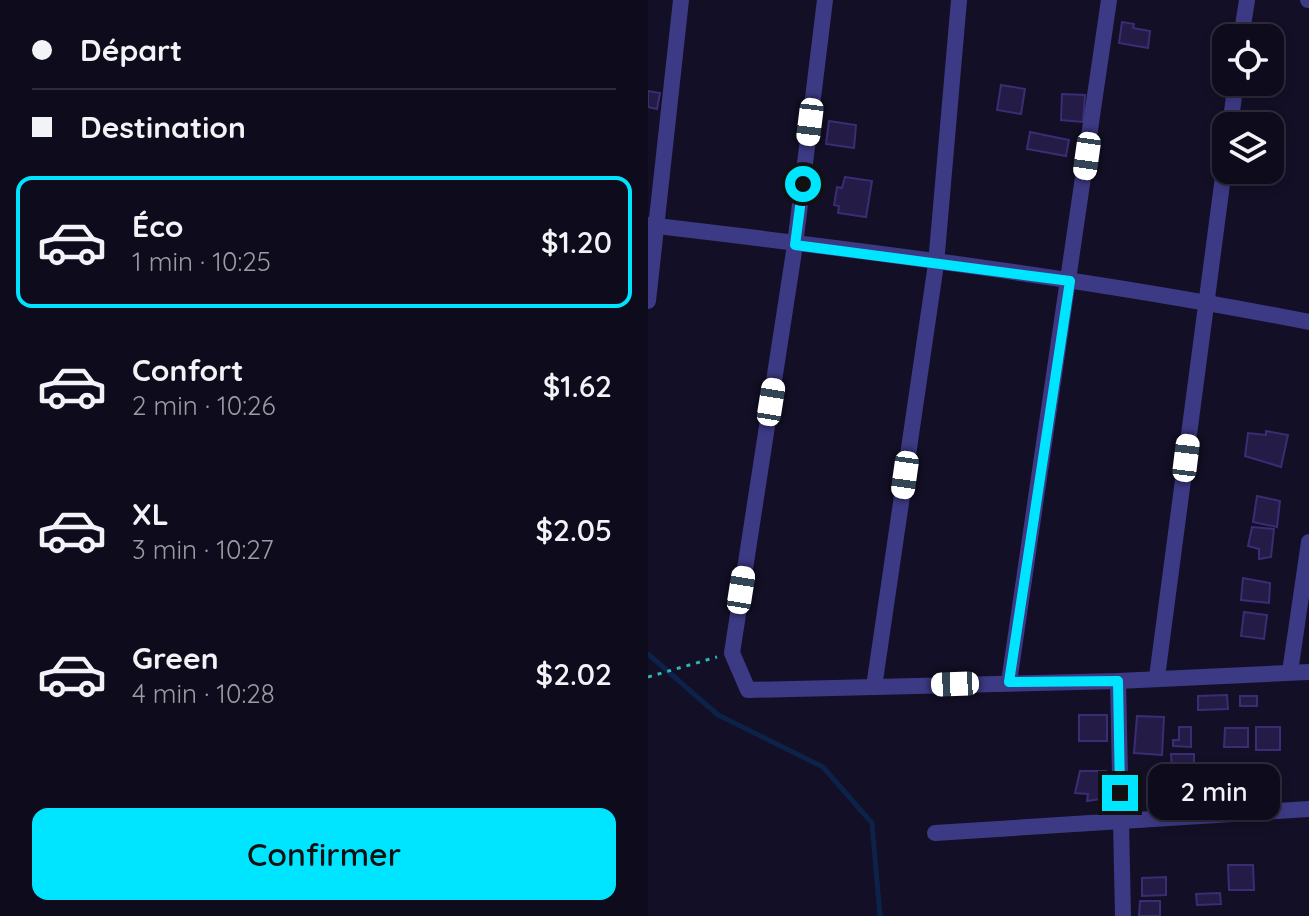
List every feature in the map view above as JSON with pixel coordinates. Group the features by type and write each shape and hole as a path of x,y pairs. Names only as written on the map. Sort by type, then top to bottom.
{"street":[{"path":"648,301 653,226 681,0"},
{"path":"825,0 795,245 732,653 748,690 1118,681 1309,672"},
{"path":"874,687 936,264 959,0"},
{"path":"1009,682 1109,0"},
{"path":"1243,24 1247,0"},
{"path":"1157,677 1222,184"},
{"path":"653,226 1070,281 1309,322"},
{"path":"1290,672 1309,542"},
{"path":"1118,681 1123,916"},
{"path":"935,833 1309,809"}],"path":[{"path":"648,677 732,653"}],"building":[{"path":"1122,22 1150,31 1148,48 1119,43"},
{"path":"1001,85 1025,89 1021,114 997,110"},
{"path":"648,91 660,93 657,109 648,107"},
{"path":"1062,94 1085,95 1083,122 1061,120"},
{"path":"829,121 856,125 854,148 826,144"},
{"path":"1030,132 1069,140 1066,156 1027,149"},
{"path":"845,177 872,181 866,217 838,213 839,206 834,205 837,187 842,188"},
{"path":"1266,431 1288,435 1281,467 1245,456 1248,433 1266,435"},
{"path":"1257,496 1280,501 1277,527 1253,522"},
{"path":"1252,527 1274,529 1271,557 1259,559 1259,549 1248,546"},
{"path":"1243,578 1270,583 1269,603 1241,600"},
{"path":"1244,612 1267,615 1264,639 1241,636"},
{"path":"1227,695 1228,709 1198,710 1198,696"},
{"path":"1240,696 1257,696 1257,706 1240,706"},
{"path":"1079,715 1107,715 1107,741 1079,741"},
{"path":"1137,716 1164,717 1162,755 1134,753"},
{"path":"1179,727 1191,727 1191,747 1173,746 1173,740 1179,740"},
{"path":"1256,727 1280,727 1280,750 1256,750"},
{"path":"1225,728 1248,728 1248,747 1224,747"},
{"path":"1171,754 1194,754 1194,772 1172,772"},
{"path":"1080,771 1106,771 1107,798 1087,801 1088,794 1075,793"},
{"path":"1179,775 1194,775 1195,809 1180,810"},
{"path":"1228,865 1253,865 1254,890 1229,890"},
{"path":"1166,877 1166,895 1142,896 1142,878"},
{"path":"1220,893 1221,904 1197,905 1196,894"},
{"path":"1140,901 1160,901 1160,916 1139,916"}],"waterway":[{"path":"648,654 718,715 823,767 872,823 880,916"}],"route":[{"path":"803,184 795,245 1070,281 1009,682 1118,681 1120,793"}]}
